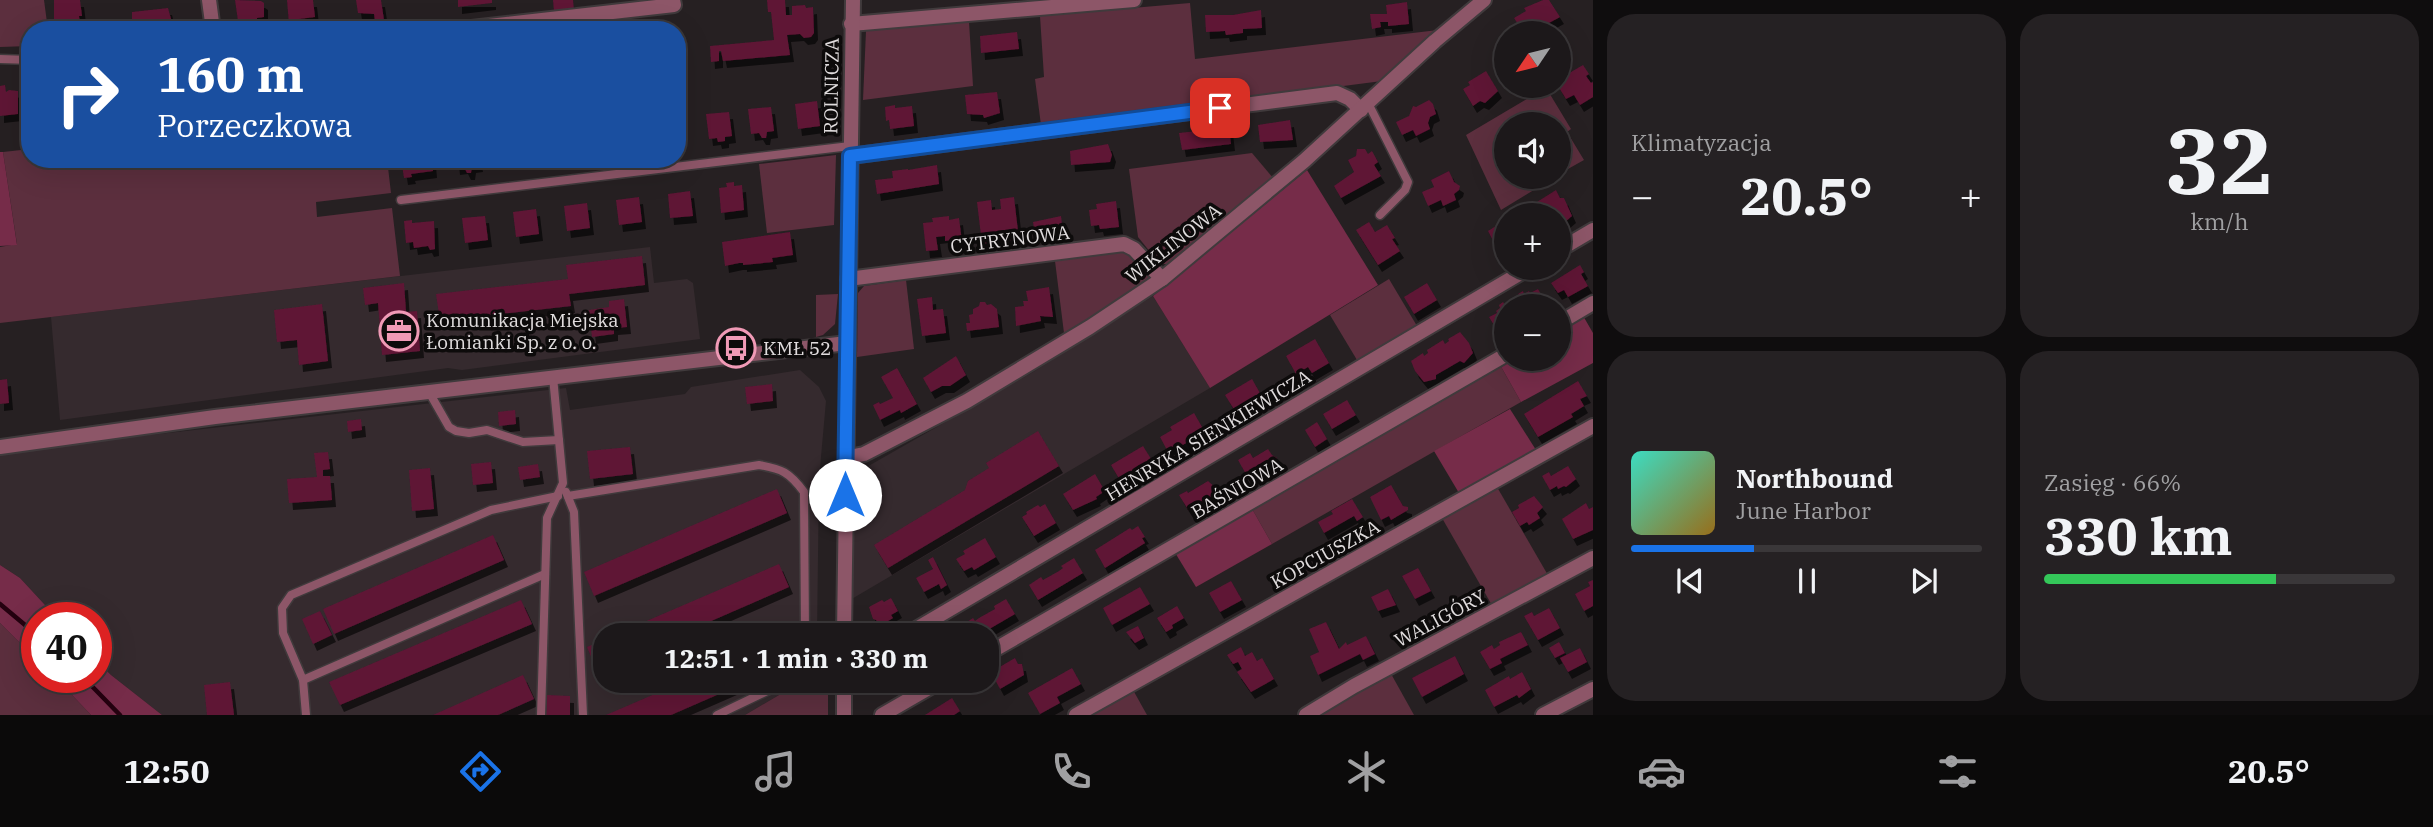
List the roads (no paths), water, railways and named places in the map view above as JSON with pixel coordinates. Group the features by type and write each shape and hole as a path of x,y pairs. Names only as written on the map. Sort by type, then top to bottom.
{"street":[{"path":"209,0 212,21"},
{"path":"533,21 674,5 673,0"},
{"name":"ROLNICZA","path":"844,623 853,0"},
{"path":"851,24 1134,0"},
{"name":"WIKLINOWA","path":"846,454 864,454 967,401 1090,327 1162,279 1304,161 1435,41 1484,0"},
{"path":"850,151 1338,93 1365,106"},
{"path":"1571,243 1593,230"},
{"name":"CYTRYNOWA","path":"848,279 1124,244 1135,249 1162,279"},
{"name":"HENRYKA SIENKIEWICZA","path":"926,623 1509,280"},
{"path":"1571,316 1593,303"},
{"path":"0,447 215,417 847,343"},
{"name":"BAŚNIOWA","path":"999,647 1494,362"},
{"name":"KOPCIUSZKA","path":"1076,715 1593,426"},
{"name":"WALIGÓRY","path":"1306,715 1593,558"},
{"path":"1543,715 1593,689"},
{"path":"844,693 844,715"},
{"path":"882,715 920,693"}],"lane":[{"path":"0,59 21,60"},
{"path":"1365,106 1408,182 1405,190 1380,215"},
{"path":"401,200 850,151"},
{"path":"553,377 563,483 574,512 583,715"},
{"path":"429,392 449,427 456,431 469,433 487,430 534,443 559,440"},
{"path":"568,496 759,465 782,469 795,479 804,492 805,623"},
{"path":"541,715 547,518 563,483"},
{"path":"306,715 303,680 283,633 282,608 291,594 491,510 558,496"},
{"path":"303,680 545,574"},
{"path":"718,715 763,693"}],"waterway":[{"path":"0,604 21,622"},
{"path":"99,693 120,715"}],"place":[{"name":"Komunikacja Miejska Łomianki Sp. z o. o.","path":"399,331"},
{"name":"KMŁ 52","path":"736,348"}]}
